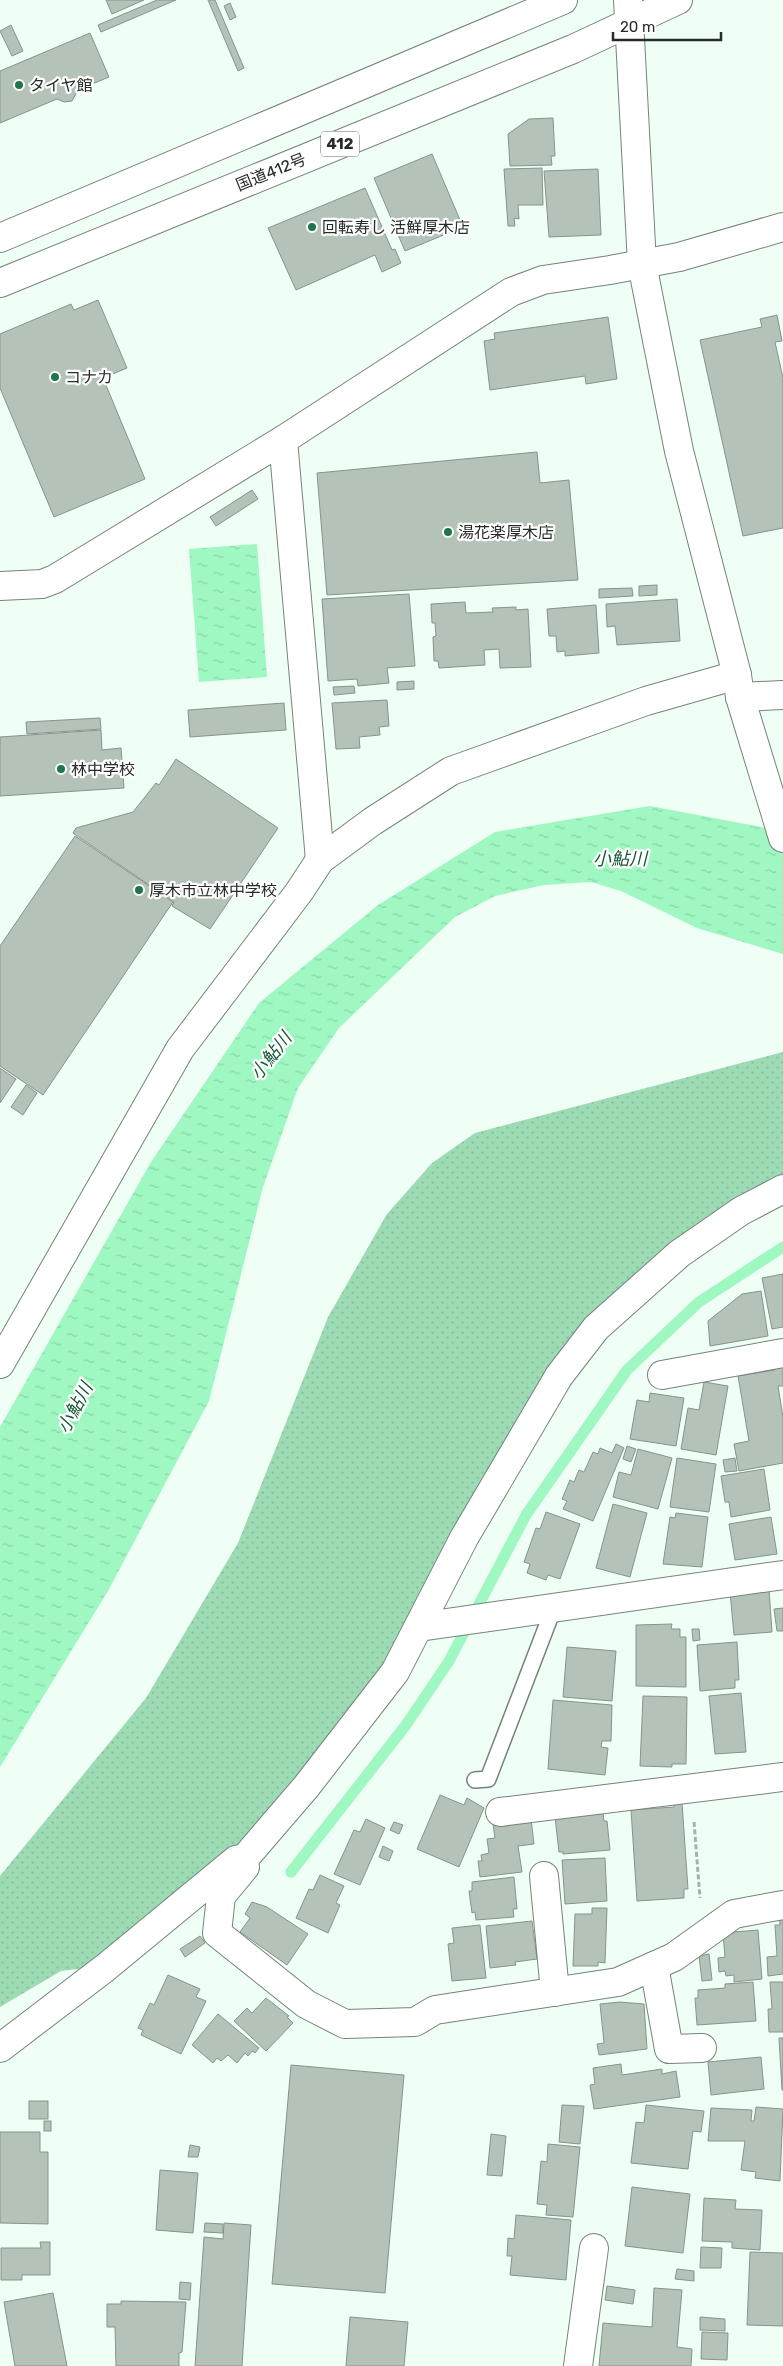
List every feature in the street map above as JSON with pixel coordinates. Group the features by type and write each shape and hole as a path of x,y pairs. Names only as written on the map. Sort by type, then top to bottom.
{"main road":[{"path":"0,238 563,0"},
{"name":"国道412号","path":"0,283 628,12 678,0"},
{"path":"628,12 642,264 679,451 738,686 783,838"},
{"path":"0,586 42,584 55,579 283,440 511,292 543,280 679,257 783,227"},
{"path":"283,440 320,860"},
{"path":"0,1364 180,1049 299,892 320,860 373,821 451,771 646,701 738,686 783,695"},
{"path":"0,2048 105,1968 236,1860 245,1858 306,1787 394,1672 464,1538 559,1376 596,1328 679,1254 741,1211 783,1189"},
{"path":"662,1376 783,1354"},
{"path":"419,1627 783,1575"},
{"path":"500,1812 783,1777"},
{"path":"245,1858 245,1868 221,1896 217,1933 306,2004 345,2024 415,2022 435,2010 618,1982 674,1956 734,1914 783,1906"},
{"path":"544,1876 555,1992"},
{"path":"654,1966 669,2049 702,2048"},
{"path":"578,2366 594,2248"}],"lane":[{"path":"476,1780 488,1779 554,1608"}],"path":[{"path":"691,1788 703,1937"}],"shaded area":[{"path":"783,1052 783,1179 600,1309 382,1674 244,1844 86,1968 61,1971 0,2007 0,1876 146,1698 238,1543 328,1317 387,1214 432,1163 475,1133"}],"water":[{"path":"257,544 267,677 199,682 189,549"},
{"name":"小鮎川","path":"650,806 783,831 783,954 697,928 621,891 591,882 544,885 495,896 455,917 339,1028 298,1088 263,1187 209,1401 108,1591 0,1767 0,1427 151,1162 259,1003 378,905 495,832"}],"building":[{"path":"106,0 144,0 112,14"},
{"path":"157,0 176,0 101,32 98,25"},
{"path":"208,0 215,0 244,68 238,71"},
{"path":"230,3 236,17 230,20 224,6"},
{"path":"11,25 23,51 12,56 0,31"},
{"path":"90,33 109,77 78,90 72,101 64,102 57,99 0,123 0,71"},
{"path":"553,118 555,156 551,156 552,165 510,166 508,134 529,119"},
{"path":"432,154 463,227 405,251 374,178"},
{"path":"542,168 543,205 518,205 519,219 514,218 515,226 508,226 504,169"},
{"path":"598,169 601,235 549,237 544,171"},
{"path":"365,188 392,250 395,249 401,263 382,272 375,255 296,290 268,228"},
{"path":"98,300 127,368 103,378 145,479 54,517 0,388 0,334 71,304 74,310"},
{"path":"777,315 782,341 775,342 783,378 783,528 743,536 700,340 762,327 760,319"},
{"path":"608,317 617,379 586,384 585,376 490,390 484,341 495,339 494,333"},
{"name":"湯花楽厚木店","path":"537,452 540,483 569,480 578,580 327,595 317,473"},
{"path":"252,490 258,499 216,526 210,517"},
{"path":"657,585 657,595 639,596 639,586"},
{"path":"632,588 633,596 599,598 599,589"},
{"path":"409,594 415,666 387,668 389,683 358,686 357,679 328,681 322,599"},
{"path":"677,599 680,641 617,645 615,626 607,627 606,604"},
{"path":"465,602 466,613 493,612 492,608 516,607 516,610 528,609 531,667 500,668 499,649 484,650 485,665 439,668 438,661 434,661 433,637 436,636 435,623 432,623 431,604"},
{"path":"596,605 599,653 565,656 565,651 557,652 556,636 549,636 547,609"},
{"path":"414,681 414,689 397,690 397,682"},
{"path":"354,686 355,693 334,695 333,687"},
{"path":"387,700 389,726 379,727 380,735 359,737 360,748 336,749 332,703"},
{"path":"284,703 286,730 190,737 188,710"},
{"path":"100,718 101,729 27,734 26,722"},
{"name":"林中学校","path":"101,730 102,750 121,748 124,788 0,796 0,737"},
{"path":"176,759 278,828 210,929 172,906 174,902 73,833 76,828 133,812 156,783 159,785"},
{"path":"75,836 173,902 43,1095 0,1066 0,946"},
{"path":"0,1068 16,1079 0,1103"},
{"path":"26,1085 37,1093 23,1115 11,1107"},
{"path":"783,1274 783,1327 772,1329 762,1278"},
{"path":"761,1291 768,1336 710,1346 708,1321 742,1294"},
{"path":"783,1362 783,1386 778,1386 783,1417 783,1463 739,1471 734,1444 749,1441 738,1376 775,1370"},
{"path":"704,1382 728,1386 716,1455 681,1449 688,1408 699,1410"},
{"path":"650,1393 684,1398 676,1446 630,1439 637,1400 649,1402"},
{"path":"616,1444 624,1448 593,1521 563,1509 567,1501 562,1499 570,1480 574,1482 579,1470 584,1472 593,1452 598,1454 600,1448 612,1453"},
{"path":"627,1446 636,1449 631,1462 623,1459"},
{"path":"638,1449 672,1458 658,1509 613,1497 619,1472 631,1475"},
{"path":"677,1458 716,1464 709,1512 670,1507"},
{"path":"735,1458 737,1471 725,1472 723,1460"},
{"path":"764,1469 770,1510 731,1517 729,1502 725,1502 721,1476"},
{"path":"613,1504 647,1513 630,1577 596,1568"},
{"path":"546,1512 580,1524 560,1579 548,1575 546,1580 527,1573 530,1564 524,1562 536,1528 540,1529"},
{"path":"676,1513 708,1517 702,1567 663,1564 670,1517 675,1518"},
{"path":"771,1517 777,1554 735,1560 729,1524"},
{"path":"769,1589 772,1632 734,1635 730,1592"},
{"path":"783,1608 783,1631 777,1631 774,1609"},
{"path":"672,1624 671,1629 680,1629 680,1637 686,1637 686,1687 636,1686 636,1625"},
{"path":"692,1629 699,1629 700,1640 693,1641"},
{"path":"737,1642 739,1680 735,1680 735,1688 700,1691 697,1645"},
{"path":"567,1647 616,1651 612,1701 563,1697"},
{"path":"741,1693 746,1752 715,1754 709,1696"},
{"path":"643,1696 687,1697 686,1764 672,1764 672,1767 640,1766"},
{"path":"553,1700 612,1705 611,1741 602,1741 601,1747 608,1748 605,1775 548,1769"},
{"path":"440,1795 464,1805 467,1798 484,1808 459,1867 417,1849"},
{"path":"674,1803 682,1803 688,1889 684,1889 684,1898 637,1901 631,1810 674,1807"},
{"path":"603,1812 604,1821 607,1821 610,1850 563,1854 563,1852 559,1852 555,1817"},
{"path":"366,1819 385,1828 360,1885 334,1874 354,1830 360,1832"},
{"path":"531,1819 534,1844 518,1846 522,1872 480,1877 478,1861 482,1861 481,1855 489,1853 487,1839 495,1838 493,1824"},
{"path":"394,1822 403,1825 399,1834 390,1830"},
{"path":"383,1846 393,1851 389,1861 379,1857"},
{"path":"605,1858 607,1901 565,1904 562,1860"},
{"path":"320,1875 344,1886 336,1903 340,1905 328,1933 296,1918 309,1889 313,1890"},
{"path":"514,1877 517,1909 513,1909 514,1917 476,1920 475,1912 472,1913 469,1891 472,1891 472,1882"},
{"path":"252,1902 267,1907 308,1934 287,1965 240,1932 250,1918 245,1914"},
{"path":"592,1908 607,1908 605,1963 598,1962 598,1966 573,1966 575,1914 592,1914"},
{"path":"779,1912 783,1912 783,1974 768,1976 767,1957 777,1956 775,1925 780,1925"},
{"path":"532,1921 537,1959 515,1962 516,1965 490,1968 486,1926"},
{"path":"480,1925 486,1978 452,1981 448,1944 454,1943 452,1928"},
{"path":"758,1930 762,1979 734,1982 734,1975 726,1976 725,1971 719,1972 718,1958 725,1957 723,1933"},
{"path":"200,1936 205,1943 185,1957 180,1949"},
{"path":"709,1954 712,1980 702,1981 699,1956"},
{"path":"168,1975 200,1989 196,1997 206,2001 181,2054 141,2035 143,2030 138,2028 150,2003 154,2005"},
{"path":"753,1982 756,2021 697,2025 695,1998 698,1998 698,1990 725,1988 725,1984"},
{"path":"770,1982 783,1982 783,2032 769,2032 768,2009 772,2009"},
{"path":"266,1998 289,2016 287,2017 293,2023 266,2051 234,2021 247,2008 252,2013"},
{"path":"620,2002 644,2004 647,2049 599,2055 597,2044 604,2043 600,2004"},
{"path":"218,2014 259,2048 255,2053 252,2051 248,2056 245,2053 237,2063 228,2055 221,2061 217,2058 213,2063 192,2045"},
{"path":"779,2038 783,2038 783,2090 782,2090"},
{"path":"761,2057 764,2089 711,2095 708,2062"},
{"path":"621,2064 622,2075 662,2069 662,2074 676,2071 680,2097 594,2109 590,2085 595,2084 593,2068"},
{"path":"291,2065 404,2075 385,2293 272,2284"},
{"path":"29,2101 48,2101 48,2119 29,2119"},
{"path":"562,2105 584,2106 580,2144 559,2142"},
{"path":"646,2105 704,2111 701,2132 693,2131 688,2169 631,2163 636,2122 644,2123"},
{"path":"756,2107 783,2109 780,2181 755,2178 756,2172 741,2170 745,2141 708,2141 711,2108 752,2110 751,2121 754,2121"},
{"path":"44,2121 51,2121 51,2131 44,2131"},
{"path":"0,2132 40,2132 40,2152 48,2152 48,2224 0,2223"},
{"path":"491,2134 506,2136 502,2176 487,2175"},
{"path":"548,2144 580,2147 573,2217 546,2215 547,2205 537,2204 541,2161 547,2162"},
{"path":"190,2145 200,2147 198,2157 188,2157"},
{"path":"160,2170 198,2173 193,2233 156,2230"},
{"path":"632,2187 690,2194 683,2253 625,2246"},
{"path":"704,2198 736,2200 735,2209 762,2210 760,2250 732,2248 732,2242 702,2241"},
{"path":"516,2215 571,2220 566,2280 510,2275 512,2256 507,2256 508,2238 514,2239"},
{"path":"205,2223 223,2224 223,2233 204,2232"},
{"path":"224,2223 251,2225 242,2366 195,2366 204,2237 223,2239"},
{"path":"40,2242 50,2242 50,2275 22,2275 22,2280 1,2280 1,2248 41,2248"},
{"path":"701,2247 722,2248 721,2268 700,2268"},
{"path":"750,2252 783,2253 783,2326 747,2325"},
{"path":"677,2269 694,2271 694,2281 675,2279"},
{"path":"180,2282 191,2283 190,2300 179,2299"},
{"path":"607,2286 635,2290 633,2304 605,2300"},
{"path":"654,2288 682,2290 677,2347 692,2349 691,2366 599,2366 603,2323 652,2327"},
{"path":"53,2293 67,2366 15,2366 4,2302"},
{"path":"121,2301 186,2302 179,2366 116,2366 115,2327 107,2327 107,2304 121,2304"},
{"path":"350,2317 408,2322 404,2366 346,2366"},
{"path":"700,2317 725,2319 725,2331 700,2330"},
{"path":"702,2332 728,2333 727,2360 701,2359"}],"waterway":[{"path":"291,1872 406,1725 449,1661 526,1515 627,1370 699,1302 783,1247"}],"place":[{"name":"タイヤ館","path":"19,85"},
{"name":"回転寿し 活鮮厚木店","path":"312,227"},
{"name":"コナカ","path":"55,377"},
{"name":"湯花楽厚木店","path":"448,532"},
{"name":"林中学校","path":"61,769"},
{"name":"厚木市立林中学校","path":"139,890"}]}
